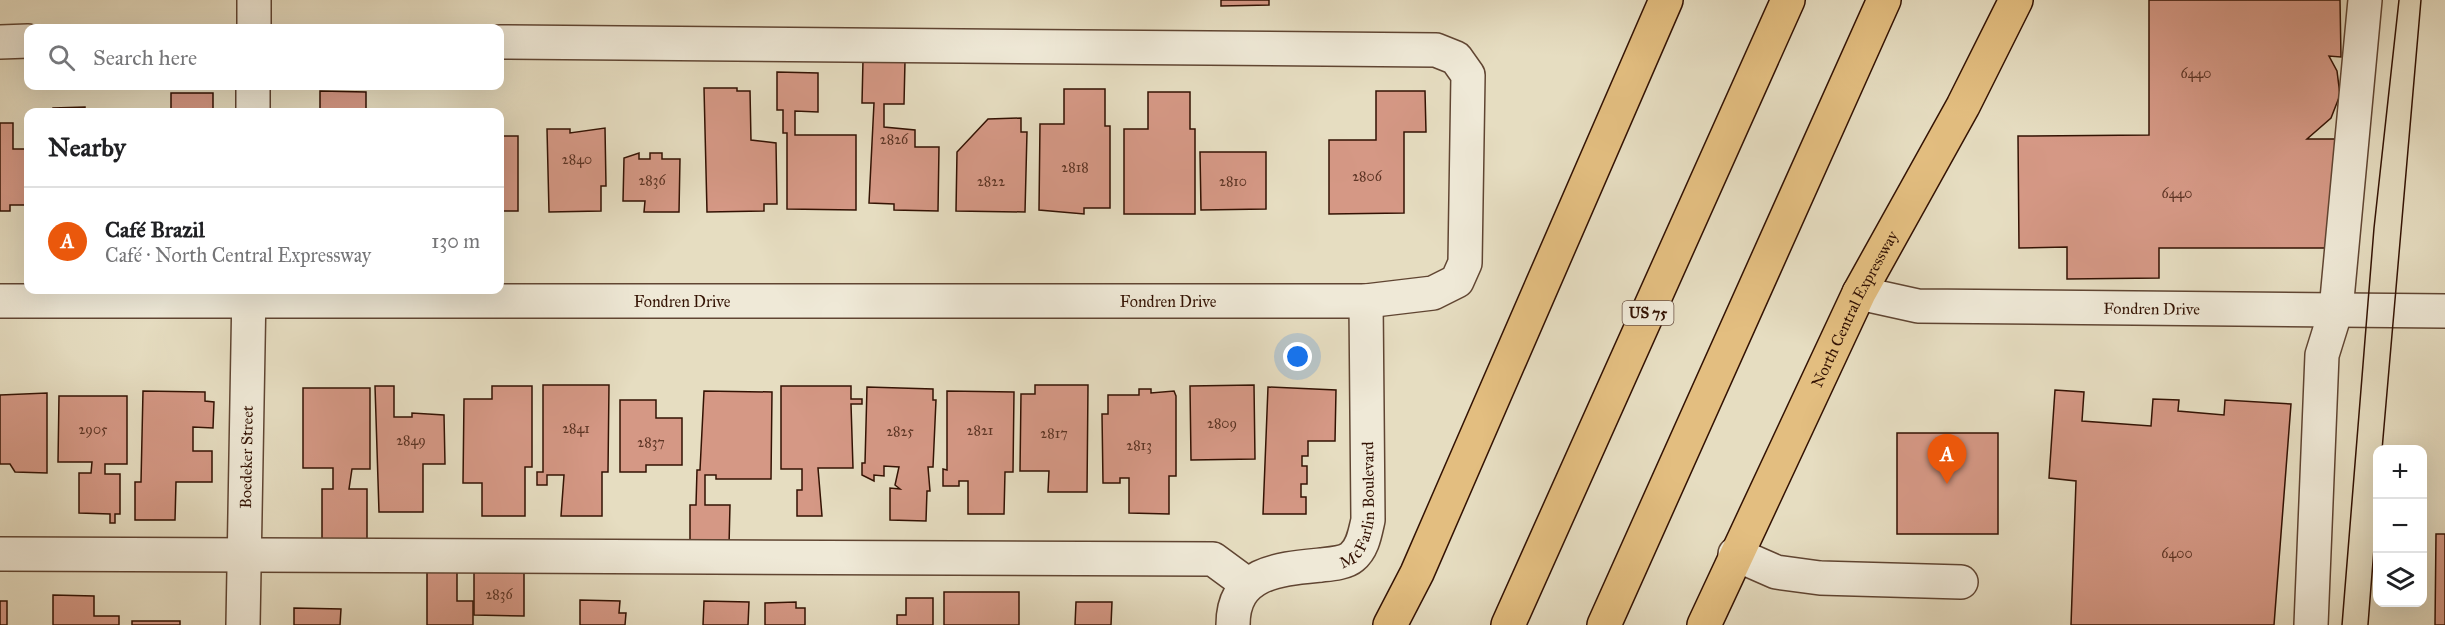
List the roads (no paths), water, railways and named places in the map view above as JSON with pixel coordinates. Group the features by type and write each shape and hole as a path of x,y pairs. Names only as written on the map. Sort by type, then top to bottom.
{"main road":[{"path":"1390,625 1422,562 1666,0"},
{"name":"US 75","path":"1508,625 1788,0"},
{"path":"1604,625 1884,0"},
{"name":"North Central Expressway","path":"1704,625 1735,554 1859,293 1963,106 2016,0"}],"street":[{"path":"254,0 254,24"},
{"path":"2311,625 2322,355 2336,310 2365,0"},
{"path":"0,42 24,41"},
{"name":"Fondren Drive","path":"0,301 249,296 1366,301 1433,293 1457,281 1465,263 1468,75 1456,58 1436,50 504,42"},
{"path":"253,90 253,108"},
{"name":"Fondren Drive","path":"1859,293 1918,306 2445,311"},
{"name":"Boedeker Street","path":"243,625 249,296"},
{"name":"McFarlin Boulevard","path":"1247,584 1278,570 1334,564 1351,558 1363,543 1368,520 1366,301"},
{"path":"0,554 244,553 1213,559 1247,584 1238,600 1233,625"},
{"path":"1735,554 1776,572 1787,574 1820,578 1961,582"}],"tram line":[{"path":"2342,625 2374,228 2399,0"},
{"path":"2382,445 2421,0"},
{"path":"2368,625 2378,499"}],"place":[{"name":"Café Brazil","path":"1947,484"}]}
